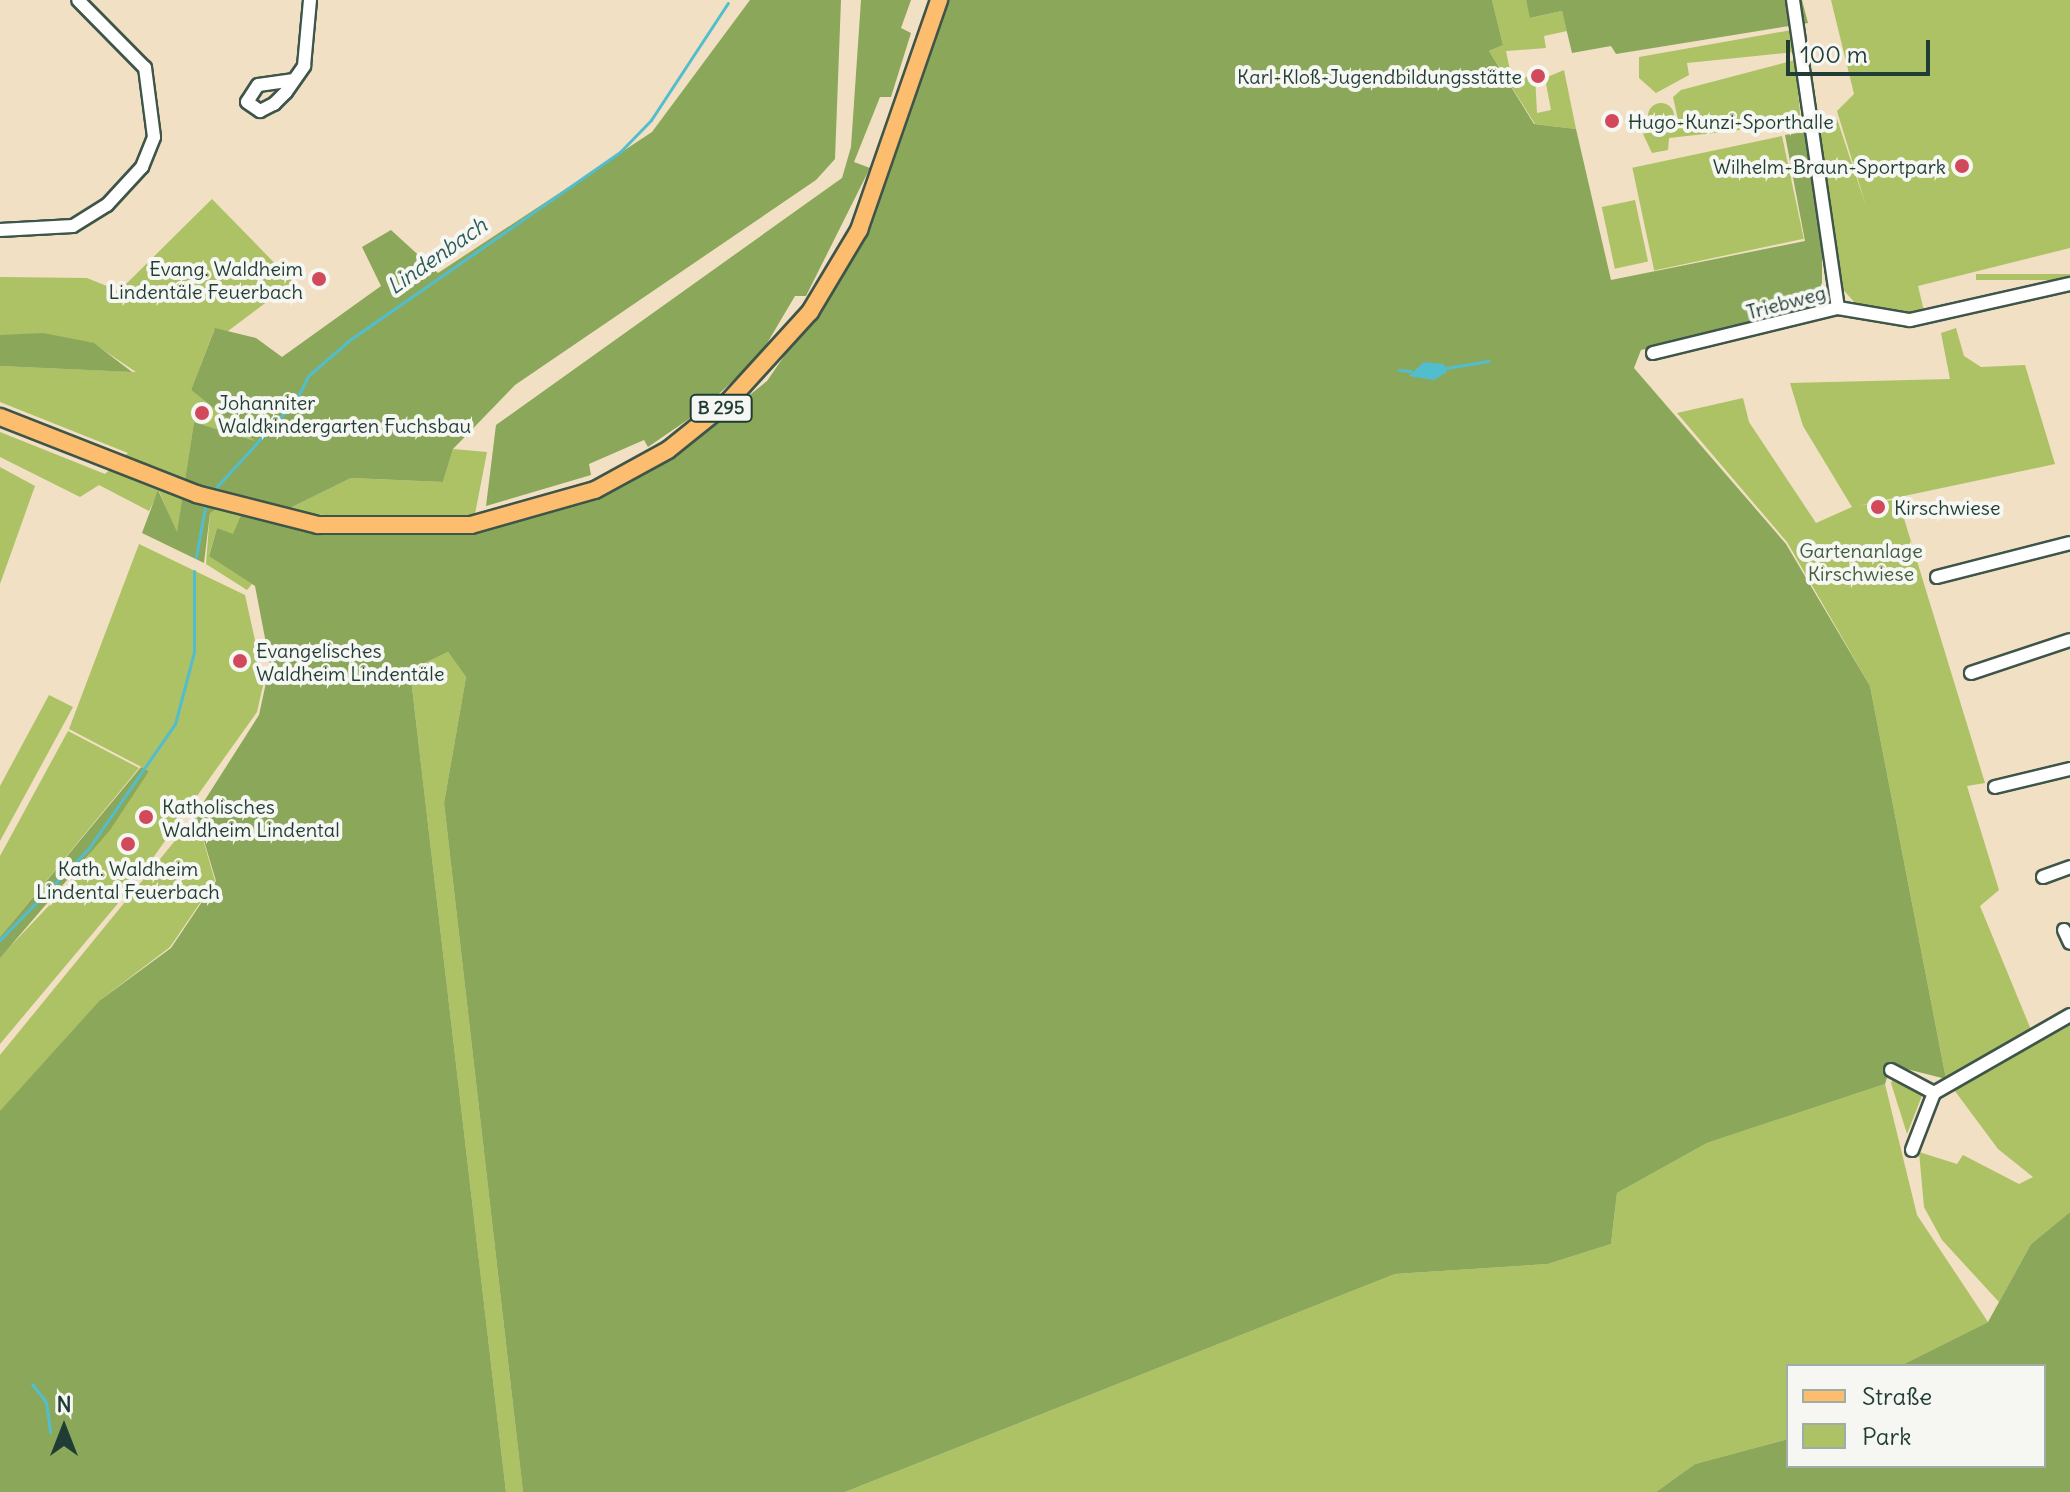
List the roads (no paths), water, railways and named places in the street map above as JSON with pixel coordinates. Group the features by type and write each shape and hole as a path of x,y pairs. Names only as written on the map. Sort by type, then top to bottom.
{"main road":[{"name":"B 295","path":"0,417 91,453 282,518 396,530 520,515 616,480 704,421 785,345 836,271 859,230 939,0"}],"street":[{"path":"0,230 73,226 107,205 142,167 154,137 145,68 78,0"},
{"path":"294,80 309,50 310,0"},
{"path":"1793,0 1838,308"},
{"name":"Triebweg","path":"1653,353 1838,308 1910,320 2070,284"},
{"path":"1937,577 2070,543"},
{"path":"1971,673 2070,640"},
{"path":"1995,787 2070,769"},
{"path":"2043,877 2070,867"},
{"path":"1912,1150 1934,1093 2070,1015"},
{"path":"1891,1070 1934,1093"}],"water":[{"path":"1424,362 1444,364 1447,372 1434,380 1409,376"}],"waterway":[{"path":"212,492 296,400 309,375 351,339 620,152 651,120 728,3"},
{"path":"1446,368 1488,361"},
{"path":"1399,370 1411,371"},
{"name":"Lindenbach","path":"196,557 206,502"},
{"name":"Lindenbach","path":"0,940 89,848 175,724 194,652 194,571"},
{"path":"32,1384 46,1402 50,1432"}],"place":[{"name":"Karl-Kloß-Jugendbildungsstätte","path":"1538,76"},
{"name":"Hugo-Kunzi-Sporthalle","path":"1612,121"},
{"name":"Wilhelm-Braun-Sportpark","path":"1962,166"},
{"name":"Evang. Waldheim Lindentäle Feuerbach","path":"319,279"},
{"name":"Johanniter Waldkindergarten Fuchsbau","path":"202,413"},
{"name":"Kirschwiese","path":"1878,507"},
{"name":"Evangelisches Waldheim Lindentäle","path":"240,661"},
{"name":"Katholisches Waldheim Lindental","path":"146,817"},
{"name":"Kath. Waldheim Lindental Feuerbach","path":"128,844"}],"park label":[{"name":"Gartenanlage Kirschwiese","path":"1861,562"}]}
